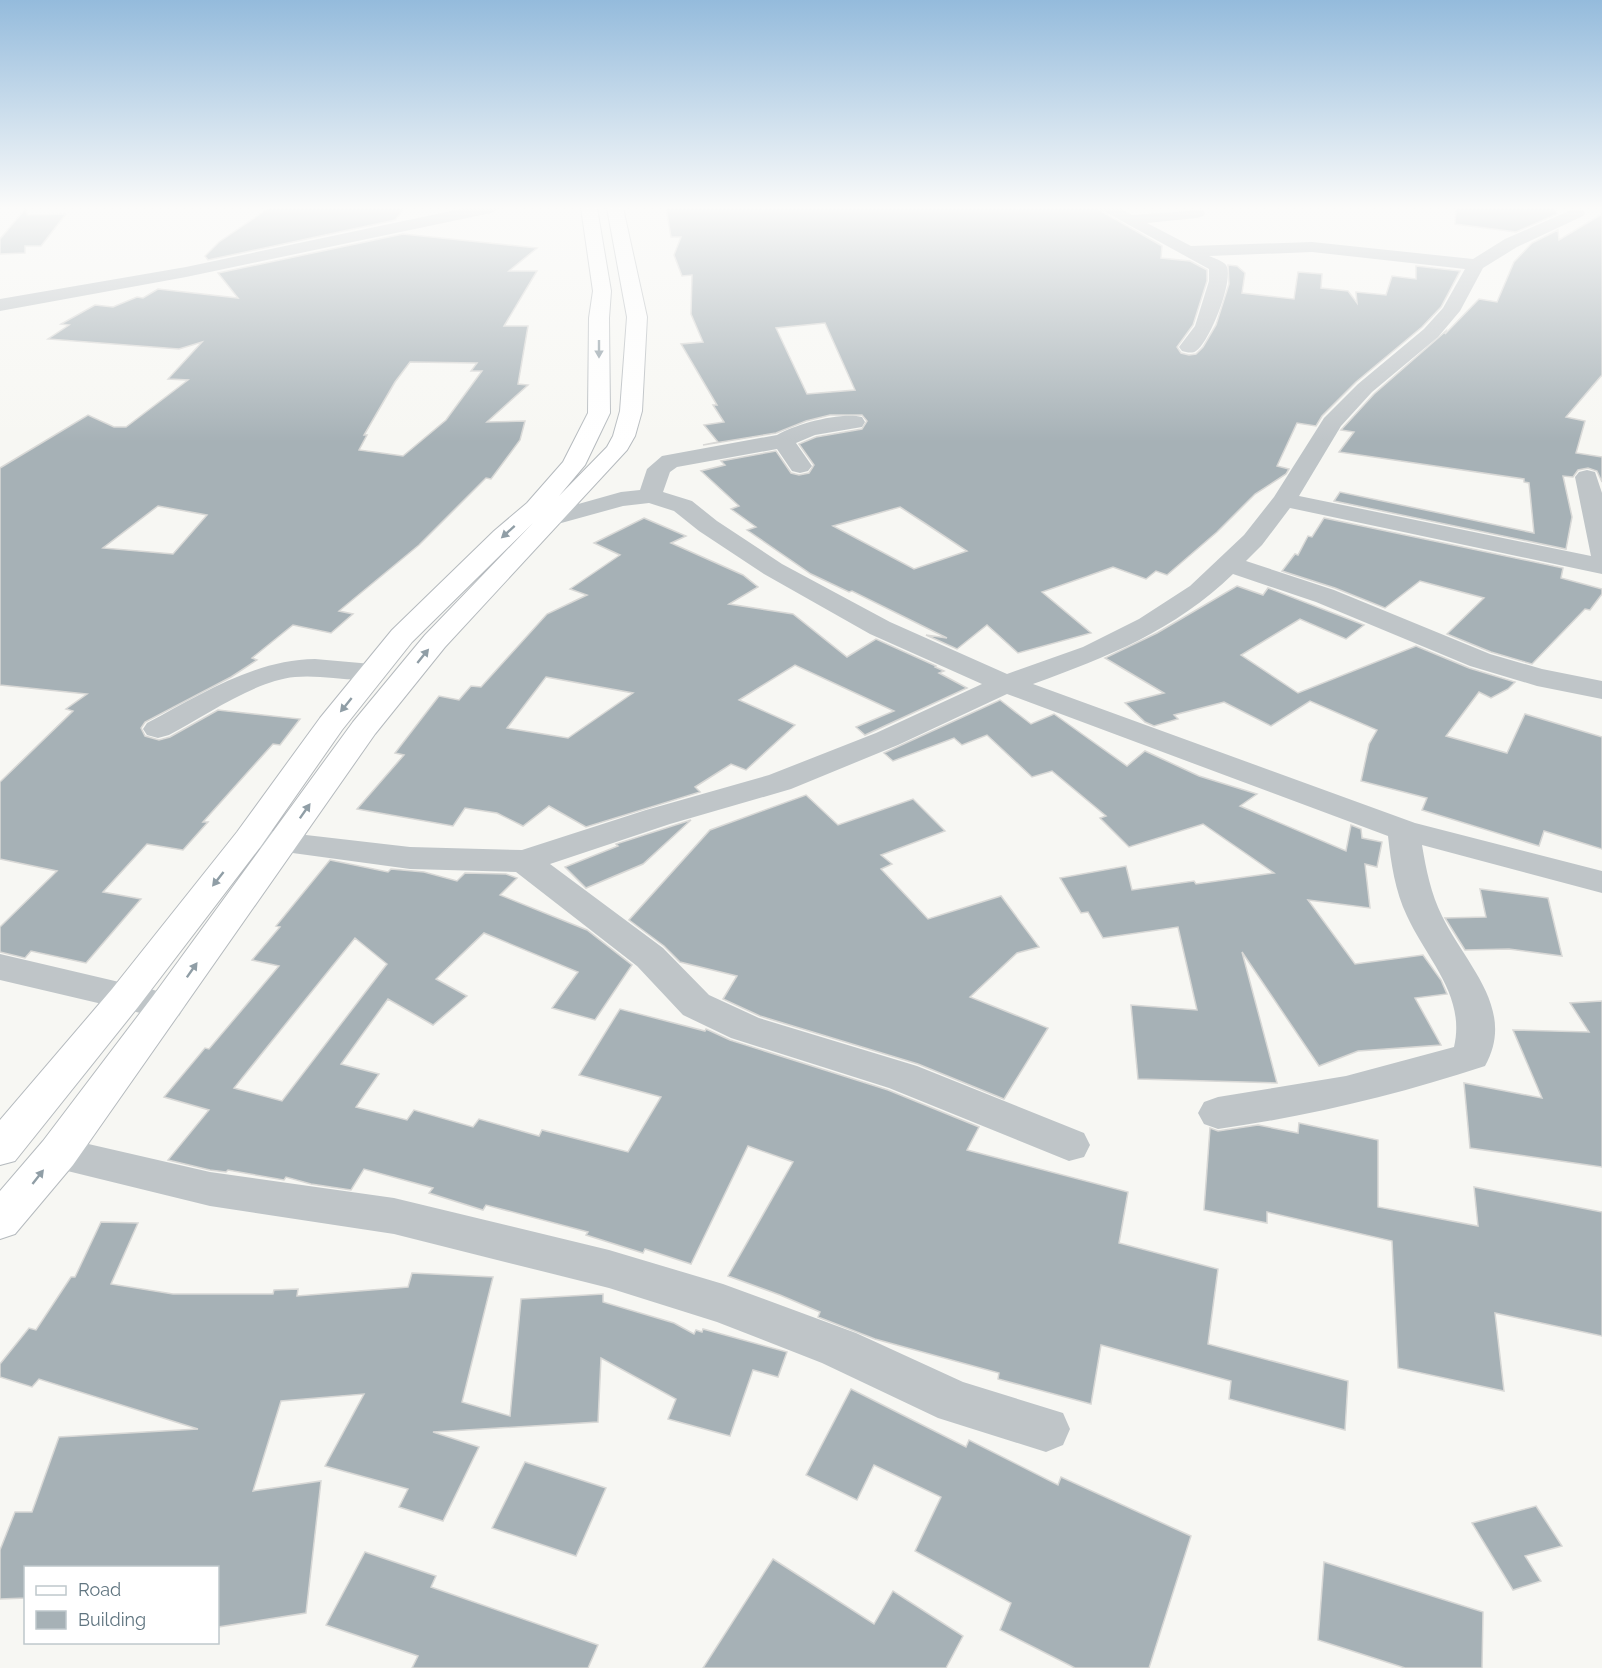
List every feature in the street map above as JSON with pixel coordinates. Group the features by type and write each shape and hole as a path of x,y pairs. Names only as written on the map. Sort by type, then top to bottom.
{"main road":[{"path":"0,1149 125,999 249,838 331,724 402,636 503,536 545,513 587,441 599,413 601,286"},
{"path":"0,1221 58,1153 364,728 545,513 616,450 624,436 631,411 637,317 632,286"}],"street":[{"path":"0,305 105,286"},
{"path":"1189,347 1204,327 1216,286"},
{"path":"249,838 410,858 524,861 658,817 780,782 887,739 1006,684 1094,652 1149,625 1199,592 1253,540 1284,500 1332,423 1365,388 1431,333 1451,311 1465,286"},
{"path":"650,496 659,469 670,461 783,441 806,431 854,422"},
{"path":"783,441 800,466"},
{"path":"1587,477 1602,551"},
{"path":"545,513 650,496 683,506 716,532 773,569 880,628 1006,684 1404,830 1602,882"},
{"path":"1284,500 1602,566"},
{"path":"1228,564 1325,596 1480,660 1537,677 1602,690"},
{"path":"158,729 208,703 281,671 302,668 373,671"},
{"path":"1218,1113 1279,1106 1434,1069 1471,1056 1477,1030 1467,987 1424,916 1409,872 1404,830"},
{"path":"524,861 650,957 696,1005 745,1028 903,1077 1069,1145"},
{"path":"0,967 125,999 166,1006"},
{"path":"58,1153 210,1189 394,1216 609,1269 723,1304 839,1348 956,1402 1046,1429"}],"building":[{"path":"228,286 528,286 504,326 528,326 518,384 528,385 487,422 525,421 520,440 491,479 486,478 419,545 339,611 353,614 331,633 293,625 252,658 257,660 231,677 145,722 141,728 145,736 159,740 170,737 218,710 300,719 280,745 273,744 203,822 208,822 183,850 147,844 103,892 141,899 86,963 31,951 25,958 0,952 0,927 57,871 0,859 0,782 73,711 66,709 87,694 0,685 0,468 88,415 114,427 126,427 188,380 168,379 202,342 179,349 48,339 69,325 61,324 95,305 113,307 137,297 143,298 158,289 238,298","holes":["410,362 477,363 471,371 482,371 446,420 403,456 359,450 367,435 364,435 395,382","158,506 207,515 173,554 103,548"]},
{"path":"692,286 1205,286 1193,325 1177,347 1181,353 1189,355 1196,354 1203,347 1216,325 1228,286 1243,286 1242,293 1294,299 1296,286 1321,286 1321,288 1348,291 1357,303 1356,292 1386,295 1389,286 1452,286 1441,307 1422,327 1356,382 1322,416 1316,426 1297,423 1277,466 1289,469 1286,474 1255,494 1217,532 1167,575 1156,571 1146,579 1113,567 1042,592 1091,633 1018,653 987,625 957,649 926,635 947,638 852,591 849,592 811,574 747,530 756,527 731,509 739,506 701,471 725,465 721,461 776,451 791,473 799,475 809,473 814,465 799,444 816,437 862,429 867,421 862,415 830,415 806,421 776,433 703,445 718,442 704,425 724,422 713,405 717,405 681,344 703,342 691,314","holes":["825,323 855,390 807,394 776,328","900,507 967,551 914,569 833,526"]},
{"path":"1504,286 1602,286 1602,375 1566,417 1585,421 1576,453 1602,457 1602,482 1597,471 1588,468 1578,470 1573,477 1563,476 1572,517 1566,549 1334,501 1340,492 1534,533 1529,483 1524,482 1524,479 1339,452 1354,432 1341,430 1374,394 1446,331 1445,334 1479,299 1497,302"},
{"path":"644,518 686,536 671,543 743,575 758,587 729,604 793,614 847,657 876,639 936,666 944,671 939,673 967,688 865,735 856,727 894,711 795,665 739,700 795,725 746,770 731,764 695,787 700,792 586,827 549,806 523,826 497,813 465,808 453,826 357,809 404,755 395,753 439,696 459,700 471,686 481,687 547,614 587,595 570,589 620,555 594,543","holes":["546,677 633,693 568,738 507,728"]},
{"path":"1324,518 1563,568 1561,578 1602,589 1602,594 1590,610 1585,609 1532,664 1491,652 1447,634 1484,598 1420,581 1385,608 1335,588 1282,571 1295,554 1298,555 1308,536 1312,537"},
{"path":"1237,586 1263,595 1268,588 1364,625 1346,639 1300,619 1241,655 1298,693 1416,646 1469,668 1515,682 1508,689 1491,698 1479,692 1446,736 1507,753 1525,714 1602,737 1602,849 1544,831 1539,846 1422,810 1427,798 1361,781 1369,744 1377,730 1310,701 1271,726 1224,702 1174,715 1178,719 1154,726 1145,722 1125,703 1164,693 1105,658 1157,633"},
{"path":"1000,700 1031,724 1054,714 1127,766 1145,751 1199,776 1257,794 1240,806 1346,851 1351,825 1361,829 1362,838 1382,842 1377,867 1365,864 1370,908 1308,900 1355,964 1423,955 1441,980 1447,994 1415,998 1441,1045 1358,1051 1319,1066 1242,952 1277,1083 1138,1079 1131,1005 1197,1010 1178,927 1103,938 1088,912 1081,913 1060,878 1126,866 1132,890 1274,873 1203,824 1129,847 1100,818 1106,816 1052,771 1032,777 987,735 962,745 954,738 893,761 884,753"},
{"path":"806,795 838,825 913,799 945,831 881,855 892,864 881,869 928,919 1001,896 1039,947 1017,953 970,997 1048,1028 1004,1099 918,1064 760,1016 723,999 737,976 680,962 664,946 629,920 710,830"},
{"path":"691,820 643,864 586,888 565,867 618,846 616,844"},
{"path":"330,860 388,872 391,869 424,872 457,881 465,873 506,874 517,878 500,895 587,930 632,965 595,1020 552,1008 578,972 484,933 436,979 467,996 433,1025 388,999 341,1064 379,1074 356,1107 407,1120 414,1110 473,1127 479,1119 539,1136 542,1130 628,1152 661,1097 579,1075 620,1009 705,1031 706,1029 730,1040 888,1090 979,1127 967,1150 1128,1192 1119,1243 1218,1269 1208,1344 1348,1381 1345,1430 1229,1399 1231,1381 1101,1345 1091,1404 998,1379 999,1373 875,1339 818,1317 820,1312 728,1276 793,1162 748,1146 691,1264 645,1249 643,1253 586,1235 588,1232 486,1205 483,1210 429,1193 433,1188 364,1169 351,1190 311,1184 286,1177 284,1180 228,1170 226,1172 210,1170 168,1160 209,1110 164,1097 205,1048 209,1049 279,966 252,960 280,927 276,926","holes":["355,938 387,964 282,1101 234,1088"]},
{"path":"1480,889 1548,898 1562,956 1509,949 1465,950 1445,918 1486,917"},
{"path":"1602,1001 1602,1167 1470,1148 1464,1083 1542,1098 1513,1030 1589,1032 1570,1003"},
{"path":"1299,1123 1378,1140 1378,1207 1478,1226 1474,1187 1602,1212 1602,1336 1495,1313 1504,1391 1398,1368 1392,1241 1267,1212 1267,1223 1204,1210 1210,1128 1218,1131 1258,1125 1298,1133"},
{"path":"101,1222 138,1223 111,1284 173,1294 273,1294 274,1290 298,1289 297,1296 408,1287 412,1273 493,1277 462,1402 510,1416 521,1299 603,1294 603,1302 674,1323 694,1334 696,1330 702,1332 703,1329 787,1352 778,1377 753,1370 730,1436 668,1419 676,1399 601,1358 598,1422 433,1432 479,1447 443,1521 399,1507 408,1489 325,1466 364,1394 281,1401 253,1491 321,1481 306,1613 219,1627 219,1566 24,1566 24,1598 0,1599 0,1550 15,1512 32,1512 59,1437 198,1429 39,1379 32,1387 0,1377 0,1364 29,1328 36,1330 71,1277 75,1277"},
{"path":"851,1389 966,1447 969,1440 1058,1485 1061,1477 1191,1536 1149,1668 1075,1668 1000,1630 1011,1603 915,1551 941,1497 874,1465 857,1500 806,1475"},
{"path":"525,1462 606,1488 576,1556 492,1528"},
{"path":"1536,1506 1562,1546 1525,1556 1541,1581 1513,1590 1472,1523"},
{"path":"365,1552 436,1576 431,1587 598,1645 588,1668 412,1668 418,1656 326,1625"},
{"path":"773,1559 874,1624 893,1591 963,1636 946,1668 703,1668"},
{"path":"1324,1562 1483,1612 1482,1668 1405,1668 1318,1640"}]}
